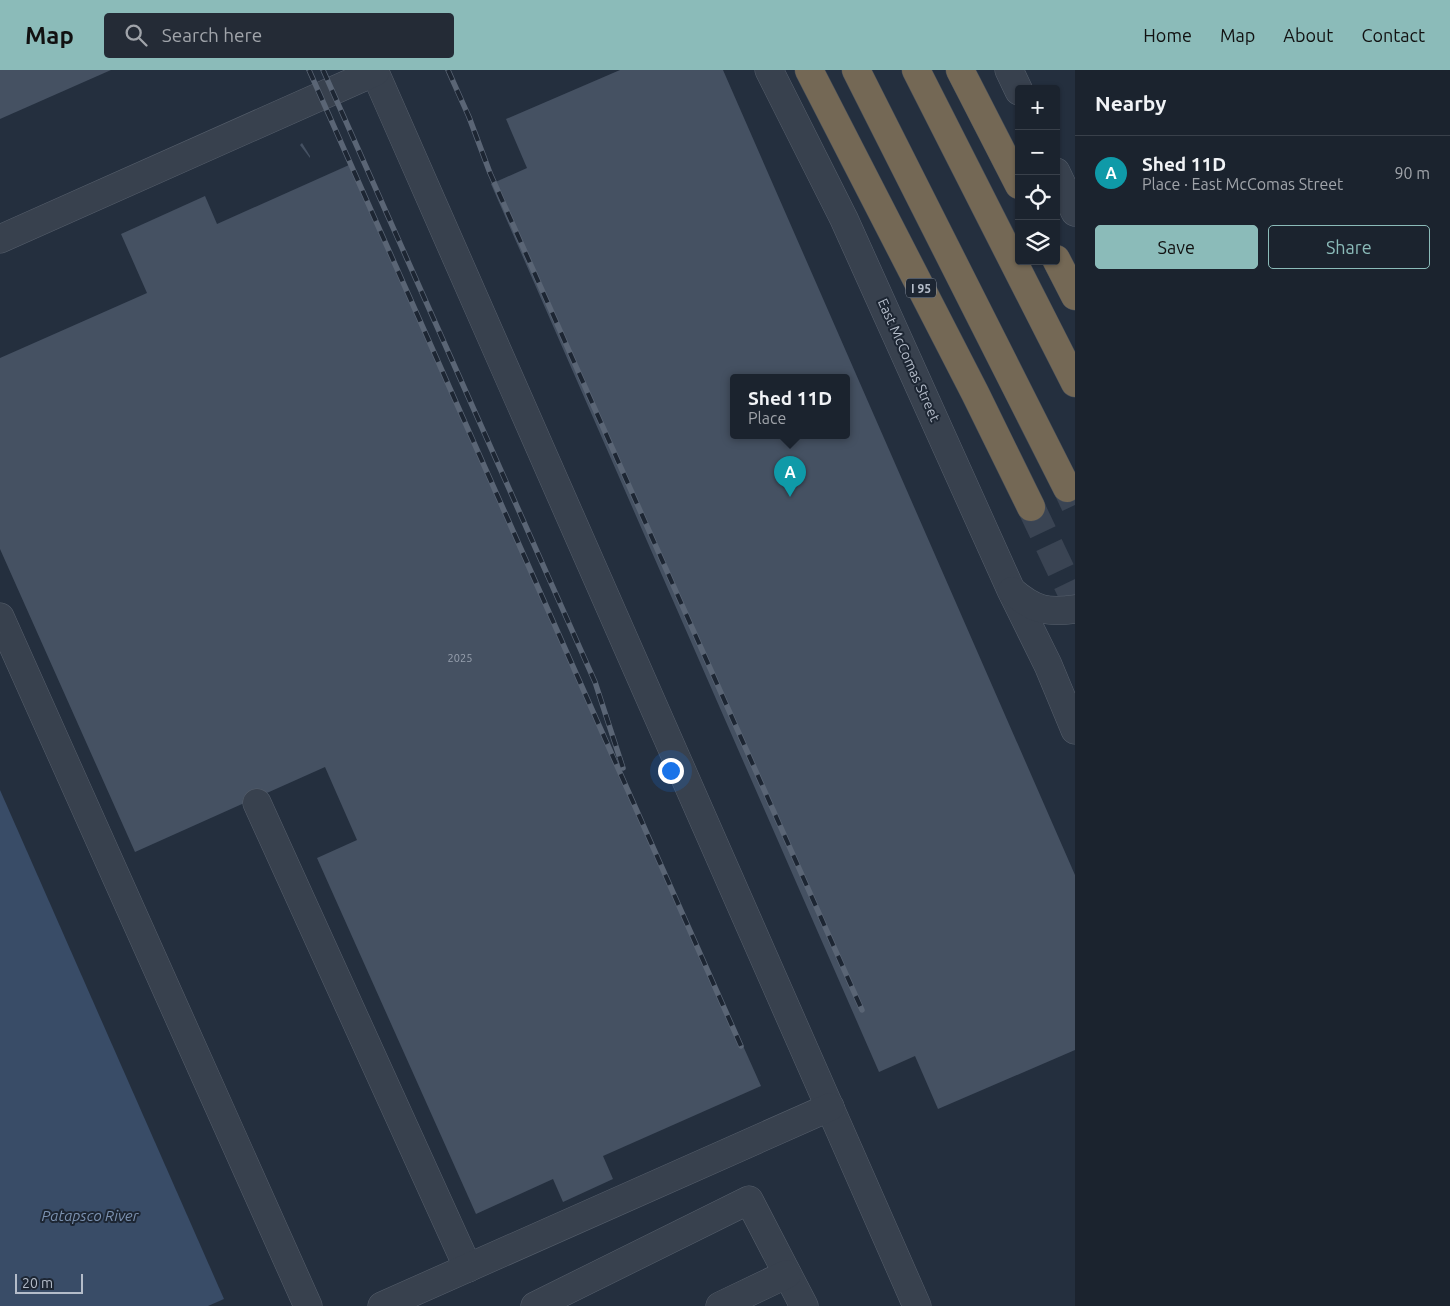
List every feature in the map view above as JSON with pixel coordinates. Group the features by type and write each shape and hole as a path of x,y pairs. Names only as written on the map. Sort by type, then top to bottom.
{"highway":[{"name":"I 95","path":"809,70 939,322 1031,506"},
{"path":"856,70 1067,488"},
{"path":"916,70 1075,383"},
{"path":"960,70 1015,177"},
{"path":"1059,265 1075,296"}],"street":[{"name":"East McComas Street","path":"769,70 844,218 1011,590 1032,606 1043,610 1075,609"},
{"path":"1009,70 1016,85"},
{"path":"0,239 374,71 917,1306"},
{"path":"1057,175 1075,212"},
{"path":"1011,590 1048,665 1075,730"},
{"path":"0,617 308,1306"},
{"path":"257,803 468,1268"},
{"path":"382,1306 830,1107"},
{"path":"535,1306 749,1200 804,1306"},
{"path":"720,1306 787,1274"}],"water":[{"name":"Patapsco River","path":"0,790 224,1299 208,1306 0,1306"}],"building":[{"path":"0,70 111,70 0,119"},
{"path":"620,70 723,70 1075,875 1075,1050 938,1109 915,1056 879,1072 491,184 527,168 506,119"},
{"path":"302,143 310,156 310,158 300,145"},
{"path":"349,165 761,1086 603,1156 613,1179 563,1202 553,1179 476,1214 317,858 357,840 325,767 135,852 0,549 0,358 147,293 121,234 205,196 217,224"}],"tunnel":[{"path":"1067,488 1075,505"},
{"path":"1031,507 1075,600"}],"railway":[{"path":"309,70 741,1046"},
{"path":"323,70 595,682 623,768"},
{"path":"448,70 469,117 490,173 862,1010"}],"place":[{"name":"Shed 11D","path":"790,497"}]}
